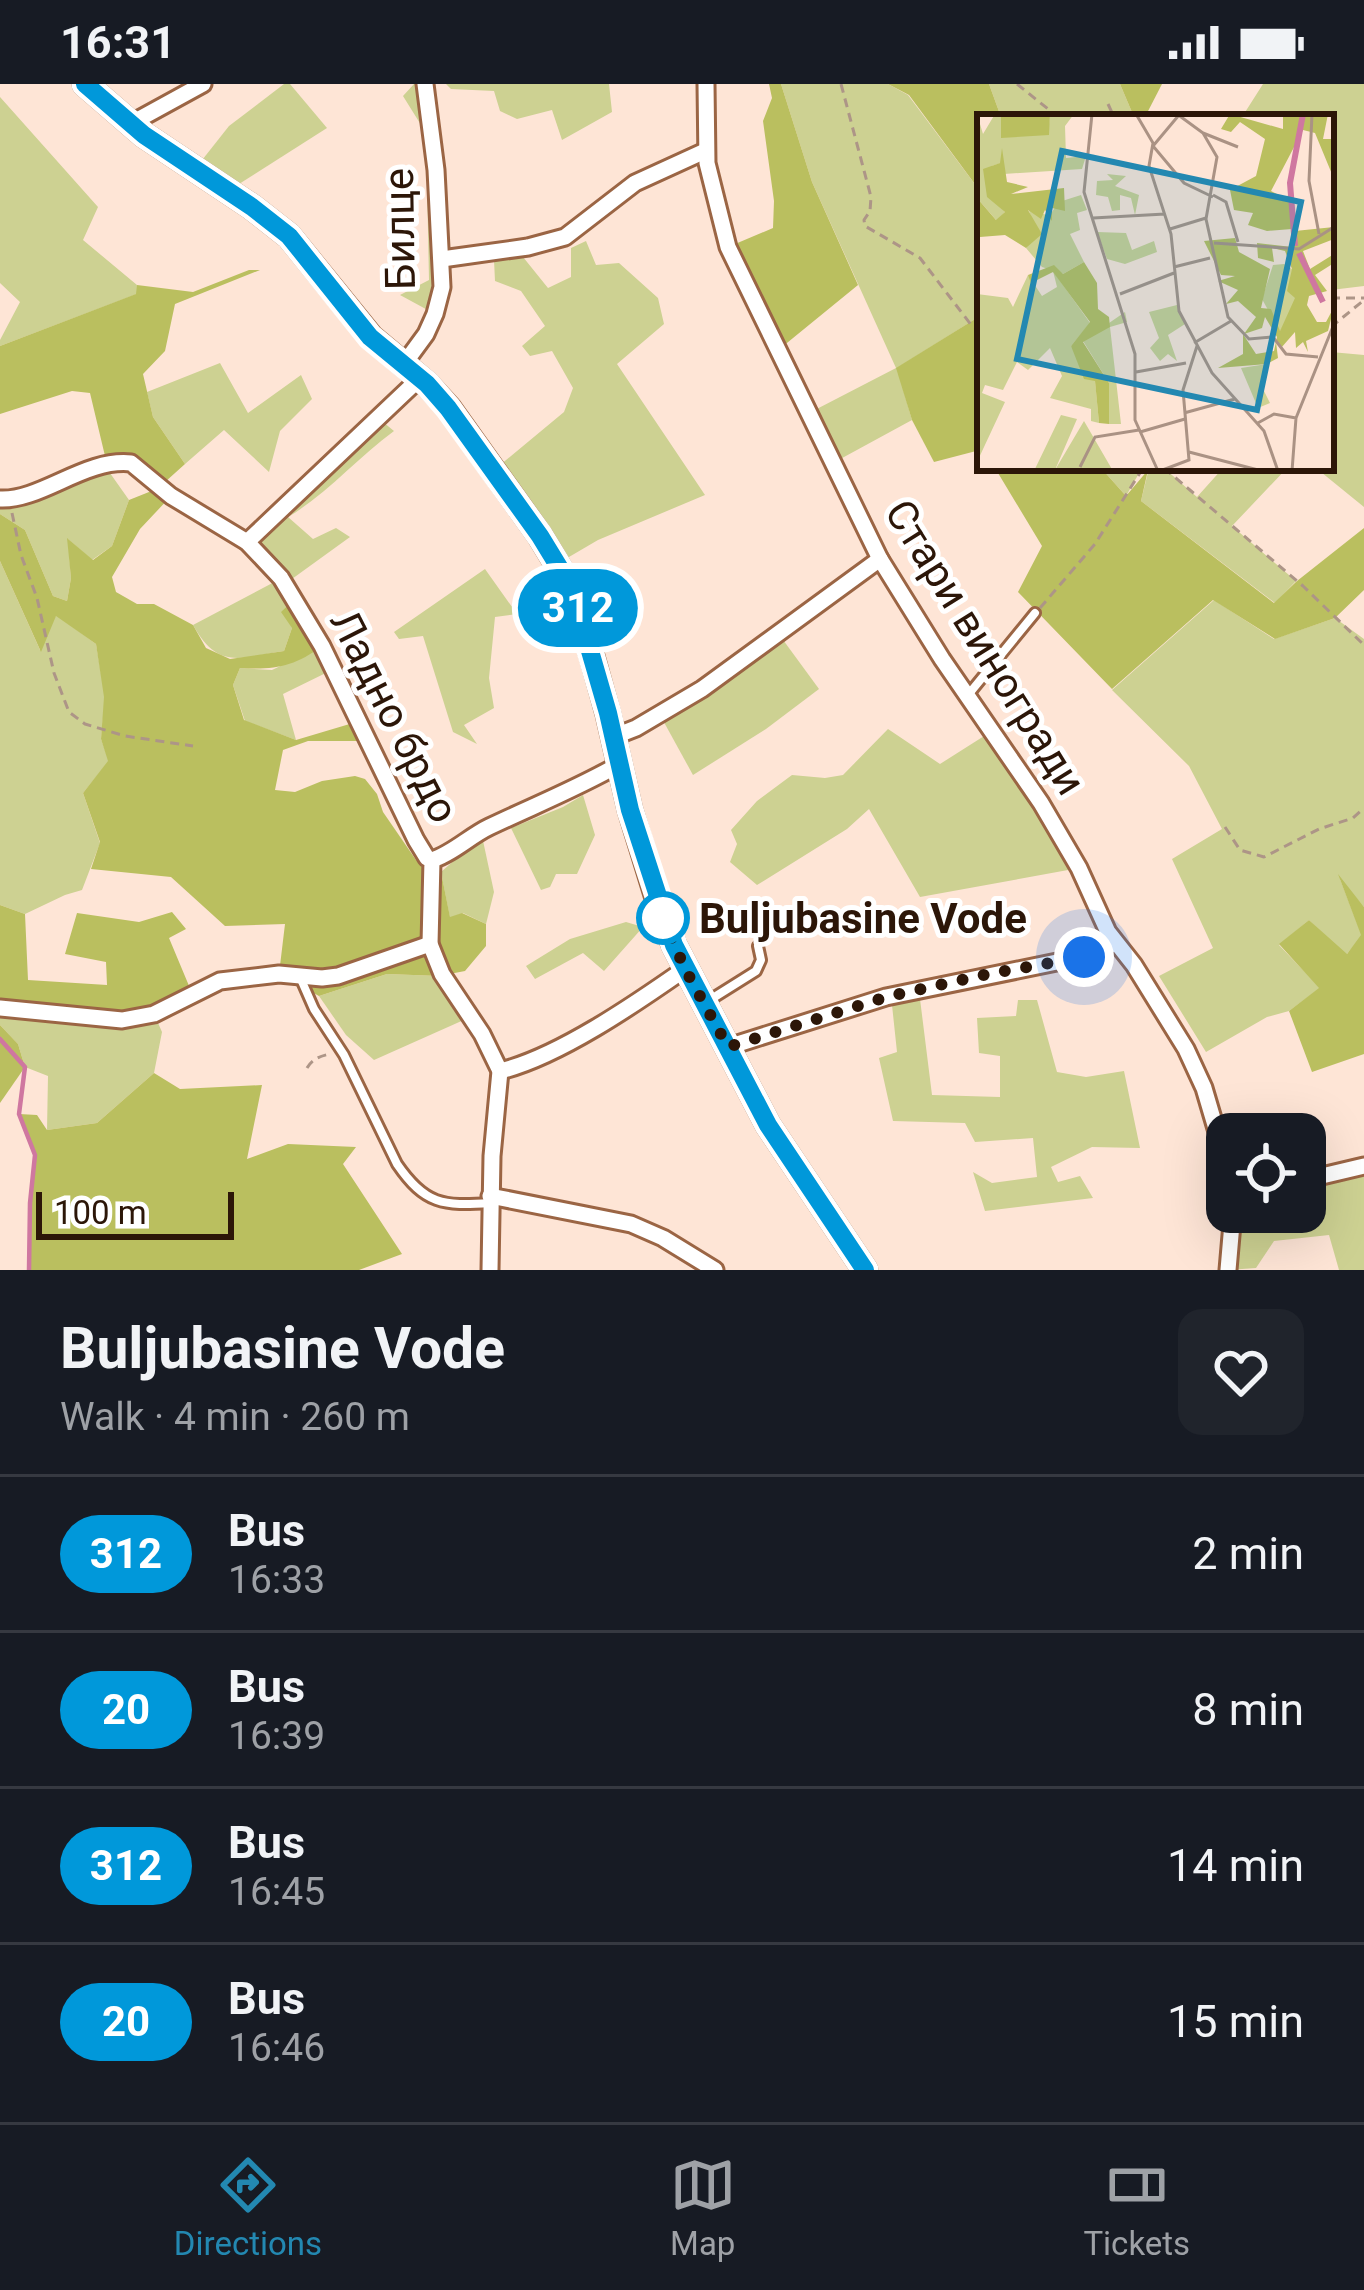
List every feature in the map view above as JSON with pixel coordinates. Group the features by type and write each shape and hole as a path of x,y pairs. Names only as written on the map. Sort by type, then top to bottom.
{"street":[{"path":"85,84 130,124 289,236 370,337 412,371 468,432 565,577 585,631 646,868 666,927 773,1134 866,1270"},
{"path":"130,124 202,84"},
{"name":"Билце","path":"248,542 377,422 412,371 435,314 442,260 425,84"},
{"name":"Стари виногради","path":"706,84 705,152 728,247 880,559 1064,839 1114,943 1134,965 1186,1048 1211,1113"},
{"path":"442,260 565,237 634,183 705,152"},
{"name":"Ладно брдо","path":"5,500 78,474 128,463 171,496 248,542 281,578 322,646 416,840 432,860 430,944 442,974 500,1071"},
{"path":"613,737 702,689 880,559"},
{"path":"432,860 618,765"},
{"path":"728,1047 886,997 1091,955 1114,943"},
{"path":"0,1008 138,1018 220,981 279,974 338,976 430,944"},
{"path":"490,1270 500,1071 542,1056 685,969"},
{"path":"1326,1175 1364,1166"},
{"path":"490,1200 631,1224 715,1270"},
{"path":"1228,1270 1231,1233"}],"lane":[{"path":"967,696 1035,614"},
{"path":"704,1004 756,970 761,960 758,946"},
{"path":"299,976 397,1164 419,1192 450,1204 490,1200"}],"path":[{"path":"841,84 871,196 866,226 920,257 977,329"},
{"path":"1017,84 1054,114"},
{"path":"1108,104 1113,114"},
{"path":"1334,298 1364,299"},
{"path":"1334,324 1364,299"},
{"path":"1035,614 1095,544 1141,471"},
{"path":"1169,471 1364,644"},
{"path":"5,500 69,712 85,724 125,736 194,746"},
{"path":"1225,827 1240,850 1264,857 1353,818 1364,808"},
{"path":"307,1068 317,1058 344,1055"}],"green space":[{"path":"290,84 327,128 228,191 195,169 229,126"},
{"path":"414,84 425,84 432,130 435,314 400,295 429,280 426,133 403,96"},
{"path":"446,84 609,84 612,112 562,140 552,110 517,119 500,111 494,91 451,89"},
{"path":"769,84 781,84 812,182 858,285 782,347 728,247 773,228 763,121 772,98"},
{"path":"781,84 888,84 908,95 977,187 977,318 897,368 912,420 833,463 809,413 896,368 812,182"},
{"path":"888,84 989,84 1000,114 977,114 977,187 909,95"},
{"path":"989,84 1120,84 1133,114 1000,114"},
{"path":"1120,84 1162,84 1147,114 1133,114"},
{"path":"1263,84 1364,84 1364,286 1334,290 1334,114 1244,114"},
{"path":"0,97 98,207 83,240 137,285 137,294 0,346 20,302 0,283"},
{"path":"586,241 596,265 619,263 658,298 664,324 617,364 705,495 598,540 557,564 494,470 564,412 573,388 552,351 530,356 522,346 545,326 521,291 495,281 494,260 523,257 548,288 571,277 571,248"},
{"path":"260,270 175,304 165,351 143,374 153,417 185,464 165,482 132,457 105,456 90,393 72,391 0,414 0,346 136,294 137,285 193,292"},
{"path":"977,318 977,451 934,462 912,420 896,368"},
{"path":"1334,352 1364,355 1364,507 1320,471 1334,471"},
{"path":"220,363 248,413 301,375 312,399 280,431 269,472 224,430 185,464 153,417 147,392"},
{"path":"383,422 394,431 288,517 313,539 336,528 350,537 285,584 292,628 284,651 231,658 211,649 193,625 280,579 247,542"},
{"path":"105,466 129,500 112,546 92,560 68,539 71,578 67,601 53,596 25,530 0,514 0,499"},
{"path":"997,471 1104,471 1126,496 1148,471 1141,501 1274,603 1364,528 1364,590 1335,618 1275,639 1213,600 1112,689 1018,592 1042,546"},
{"path":"1104,471 1140,471 1126,496"},
{"path":"1148,471 1167,471 1197,497 1220,471 1284,471 1232,526 1296,581 1275,603 1141,501"},
{"path":"159,488 171,496 140,529 112,577 116,592 137,604 154,604 193,625 206,648 230,659 284,651 292,628 281,612 294,600 322,646 283,666 240,668 233,685 244,720 296,740 353,723 362,741 308,741 283,750 275,790 295,792 322,781 365,779 416,860 441,872 450,917 462,913 486,924 486,946 465,971 439,976 387,974 319,996 279,974 285,924 225,926 171,877 91,869 100,842 83,793 108,761 101,739 104,697 96,644 56,616 41,652 0,561 0,514 25,530 53,596 67,601 71,578 67,538 93,560 112,546 129,500"},
{"path":"0,561 40,650 56,615 96,644 105,697 101,739 109,761 83,793 100,843 82,890 25,914 0,905"},
{"path":"485,569 517,614 495,617 489,678 494,708 464,725 477,744 453,732 423,636 399,639 394,632"},
{"path":"1214,600 1274,639 1335,618 1364,639 1364,907 1340,879 1362,936 1346,955 1309,920 1279,945 1320,988 1289,1011 1267,1017 1206,1052 1159,976 1213,948 1172,859 1222,829 1189,766 1112,690"},
{"path":"778,633 819,689 693,775 660,715"},
{"path":"322,646 334,669 283,694 296,740 245,721 233,685 240,668 272,670"},
{"path":"888,729 940,764 992,731 1079,868 920,897 869,809 847,829 757,885 730,862 737,844 731,830 757,801 792,775 843,775"},
{"path":"583,795 595,835 577,874 556,874 550,887 541,890 511,828"},
{"path":"482,836 494,892 486,924 463,913 450,918 441,872"},
{"path":"1338,874 1364,907 1364,1054 1312,1072 1289,1011 1319,988 1279,944 1309,920 1347,954 1361,935"},
{"path":"0,905 25,914 28,980 107,985 106,962 65,954 77,913 139,922 172,912 186,929 169,938 192,993 154,1014 0,1015"},
{"path":"626,922 643,927 604,971 583,953 535,979 526,966 570,939"},
{"path":"387,974 439,976 466,1019 374,1060 346,1035 319,996"},
{"path":"920,999 932,1095 1000,1097 1000,1056 979,1053 977,1018 1016,1016 1018,1000 1037,1000 1057,1072 1086,1077 1124,1071 1140,1148 1092,1147 1051,1167 1058,1182 1080,1176 1093,1198 985,1211 973,1172 992,1183 1037,1177 1033,1138 975,1142 965,1123 893,1121 879,1058 897,1052 892,1005"},
{"path":"154,1014 162,1032 154,1073 97,1123 47,1130 48,1076 25,1067 18,1044 0,1025 0,1015"},
{"path":"0,1025 18,1044 25,1067 0,1103"},
{"path":"154,1073 180,1089 262,1085 247,1159 288,1144 356,1147 343,1164 402,1254 359,1270 29,1270 35,1155 19,1114 37,1115 47,1130 97,1123"},
{"path":"1364,1166 1364,1270 1339,1270 1329,1235 1274,1241 1256,1268 1228,1270 1231,1233 1326,1233 1326,1175"}],"waterway":[{"path":"0,1039 25,1067 19,1114 35,1155 29,1270"}],"bus line":[{"name":"312","path":"85,84 144,135 289,236 370,337 427,384 448,408 540,536 577,606 666,927 768,1125 865,1270"}],"place":[{"name":"Buljubasine Vode","path":"663,918"}],"route":[{"path":"663,918 728,1047 886,997 1084,957"}]}
